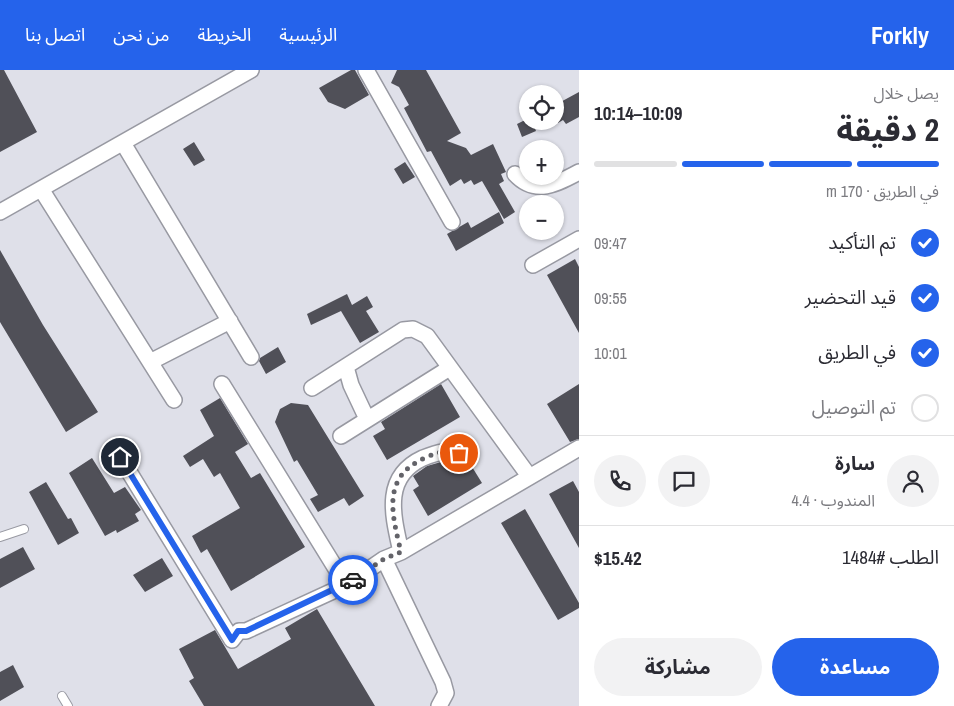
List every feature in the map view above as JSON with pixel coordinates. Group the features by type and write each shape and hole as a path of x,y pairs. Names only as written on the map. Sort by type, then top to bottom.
{"street":[{"path":"0,212 251,70"},
{"path":"366,70 452,222"},
{"path":"122,143 251,357"},
{"path":"515,174 522,182 538,187 561,182 579,172"},
{"path":"41,189 174,400"},
{"path":"533,264 579,239"},
{"path":"150,362 230,321"},
{"path":"312,388 403,330 412,329 427,336 448,369 529,476"},
{"path":"346,367 351,385 367,419"},
{"path":"340,436 448,369"},
{"path":"222,384 346,585"},
{"path":"120,457 232,640 238,631 246,631 346,585 384,559 401,552 579,448"},
{"path":"401,552 394,520 393,503 394,491 404,469 412,463 442,451 464,454"},
{"path":"384,559 443,682 446,692 440,706"}],"lane":[{"path":"0,537 24,529"},
{"path":"62,696 68,706"}],"building":[{"path":"0,70 4,70 37,132 0,152"},
{"path":"351,70 355,70 369,95 345,109 328,102 319,88"},
{"path":"397,70 426,70 461,133 447,141 466,148 471,155 493,144 506,172 501,174 504,181 499,184 515,212 504,219 482,181 474,185 471,180 464,184 461,179 450,186 431,151 427,152 404,108 409,105 399,87 391,83"},
{"path":"579,92 579,117 566,124 564,121 564,100"},
{"path":"519,130 536,130 536,131 522,137"},
{"path":"194,142 205,160 194,166 183,149"},
{"path":"405,162 415,177 403,184 394,169"},
{"path":"499,212 504,223 456,251 447,234 468,222 471,228"},
{"path":"0,250 43,325 98,412 66,432 0,322"},
{"path":"575,259 579,267 579,333 547,275"},
{"path":"347,294 352,305 367,296 373,307 366,311 379,332 360,343 341,311 311,325 307,314"},
{"path":"278,347 286,362 266,374 259,361 260,358"},
{"path":"441,384 460,417 387,460 373,436 385,429 381,422"},
{"path":"579,384 579,439 570,442 547,404"},
{"path":"220,398 248,444 235,452 251,478 260,473 305,547 231,591 207,549 201,553 192,536 240,508 220,473 214,477 203,459 190,467 183,456 214,436 200,410"},
{"path":"291,403 308,405 364,496 349,506 344,498 318,512 310,499 318,495 297,460 294,462 275,422 280,409"},
{"path":"92,458 114,493 125,487 141,510 135,514 139,521 117,533 116,530 105,536 69,473"},
{"path":"441,462 447,469 459,462 469,462 482,483 428,516 413,490 419,486 413,476 427,466"},
{"path":"573,481 579,492 579,548 549,494"},
{"path":"46,482 68,519 71,518 79,533 58,545 29,492"},
{"path":"525,509 579,603 579,608 558,620 501,523"},
{"path":"23,547 35,569 0,588 0,559"},
{"path":"162,558 173,576 145,592 133,575"},
{"path":"317,609 375,706 204,706 189,681 194,678 179,649 215,630 238,669 291,639 285,628"},
{"path":"13,665 24,687 0,701 0,672"}],"way so far":[{"path":"353,580 384,559 401,552 394,520 393,503 394,491 404,469 412,463 442,451 459,453"}],"route":[{"path":"120,457 232,640 238,631 246,631 346,585 353,580"}]}
